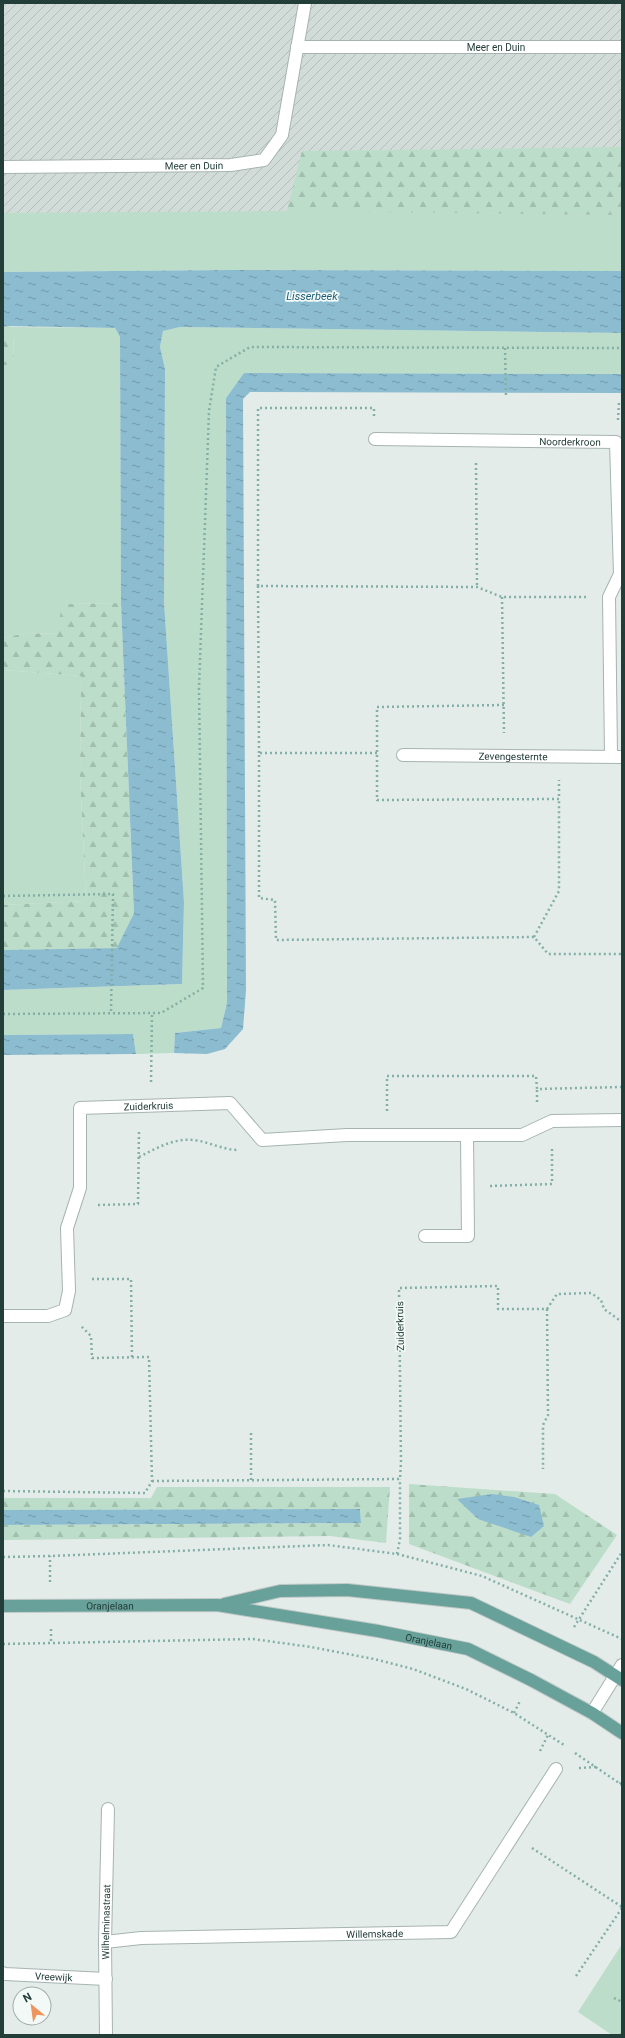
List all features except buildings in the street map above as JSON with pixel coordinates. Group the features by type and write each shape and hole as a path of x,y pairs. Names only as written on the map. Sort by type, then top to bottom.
{"main road":[{"name":"Oranjelaan","path":"217,1605 280,1591 347,1590 470,1603 620,1674"},
{"name":"Oranjelaan","path":"3,1606 217,1605 378,1631 468,1649 531,1680 592,1713 622,1733"}],"street":[{"name":"Meer en Duin","path":"3,167 231,165 264,160 282,135 305,3"},
{"name":"Meer en Duin","path":"297,46 622,47"},
{"name":"Noorderkroon","path":"375,439 616,442 620,574 609,597 616,756"},
{"name":"Zevengesternte","path":"403,755 616,756"},
{"name":"Zuiderkruis","path":"65,1310 69,1291 67,1228 80,1188 80,1108 230,1103 262,1140"},
{"path":"262,1140 347,1135 522,1135 552,1121 622,1120"},
{"path":"425,1236 468,1236 467,1135"},
{"path":"3,1316 48,1316 65,1310"},
{"path":"592,1713 620,1674"},
{"name":"Willemskade","path":"105,1942 141,1938 450,1932 514,1836 556,1769"},
{"name":"Wilhelminastraat","path":"106,2035 105,1942 108,1809"},
{"name":"Vreewijk","path":"3,1973 106,1978"}],"path":[{"path":"3,1014 161,1013 203,988 199,688 209,411 216,367 250,347 622,348"},
{"path":"505,348 506,398"},
{"path":"375,439 374,408 258,408 259,898 275,900 276,940 534,937"},
{"path":"476,440 477,587"},
{"path":"258,586 477,587 502,597 609,597"},
{"path":"502,597 505,755"},
{"path":"504,705 377,707 377,800 558,799"},
{"path":"259,753 377,753"},
{"path":"534,937 559,891 559,756"},
{"path":"3,896 113,894 111,1013"},
{"path":"534,937 548,954 622,954"},
{"path":"74,1205 138,1204 138,1157 145,1107 152,1013"},
{"path":"386,1136 387,1076 536,1076 537,1089 622,1086"},
{"path":"468,1186 552,1184 552,1121"},
{"path":"138,1157 171,1141 199,1141 231,1150 245,1151 262,1140"},
{"path":"69,1279 131,1279 132,1358"},
{"name":"Zuiderkruis","path":"400,1479 399,1288 498,1286 498,1309 547,1309"},
{"path":"544,1469 543,1425 548,1415 547,1309 557,1294 591,1293 601,1300 604,1309 622,1322"},
{"path":"3,1491 145,1493 152,1481 149,1357 92,1358 91,1336 65,1310"},
{"path":"251,1431 251,1480"},
{"path":"152,1481 400,1479 400,1539 397,1554"},
{"path":"3,1644 253,1639 311,1647 374,1659 413,1669 453,1684 514,1713 621,1784 622,1780"},
{"path":"514,1836 622,1908 576,1976"},
{"path":"614,1998 622,2002"}],"shaded area":[{"path":"3,3 622,3 622,233 3,244"}],"green space":[{"path":"622,147 622,215 287,211 302,151"},
{"path":"287,211 622,215 622,271 232,270 3,272 3,213"},
{"path":"3,326 13,327 14,365 3,365"},
{"path":"13,327 115,328 120,337 121,603 62,604 58,634 26,633 3,638 3,365 14,365"},
{"path":"180,327 622,333 622,374 244,373 226,398 227,1003 221,1028 175,1033 174,1053 136,1054 133,1034 3,1035 3,990 182,984 184,902 164,602 165,369 160,347 163,331"},
{"path":"121,603 134,913 118,948 3,950 3,905 86,901 80,775 81,676 3,670 3,638 26,633 57,634 62,604"},
{"path":"3,670 81,676 80,775 86,901 3,905"},
{"path":"409,1484 555,1494 617,1535 570,1604 409,1544"},
{"path":"157,1487 390,1487 386,1543 330,1536 3,1540 3,1525 361,1523 360,1509 3,1510 3,1498 151,1498"},
{"path":"622,1944 622,2035 612,2035 578,2012"}],"water":[{"name":"Lisserbeek","path":"232,270 622,271 622,333 180,327 163,331 160,347 165,369 164,602 184,902 182,984 3,990 3,950 117,948 134,913 121,603 120,337 115,328 3,326 3,272"},
{"path":"244,373 622,374 622,393 250,392 243,399 246,990 243,1029 225,1049 207,1054 174,1053 175,1033 221,1028 227,1003 226,398"},
{"path":"133,1034 136,1054 3,1055 3,1035"},
{"path":"492,1494 514,1497 539,1505 544,1526 531,1537 478,1519 457,1499"},
{"path":"360,1509 361,1523 3,1525 3,1510"}]}
